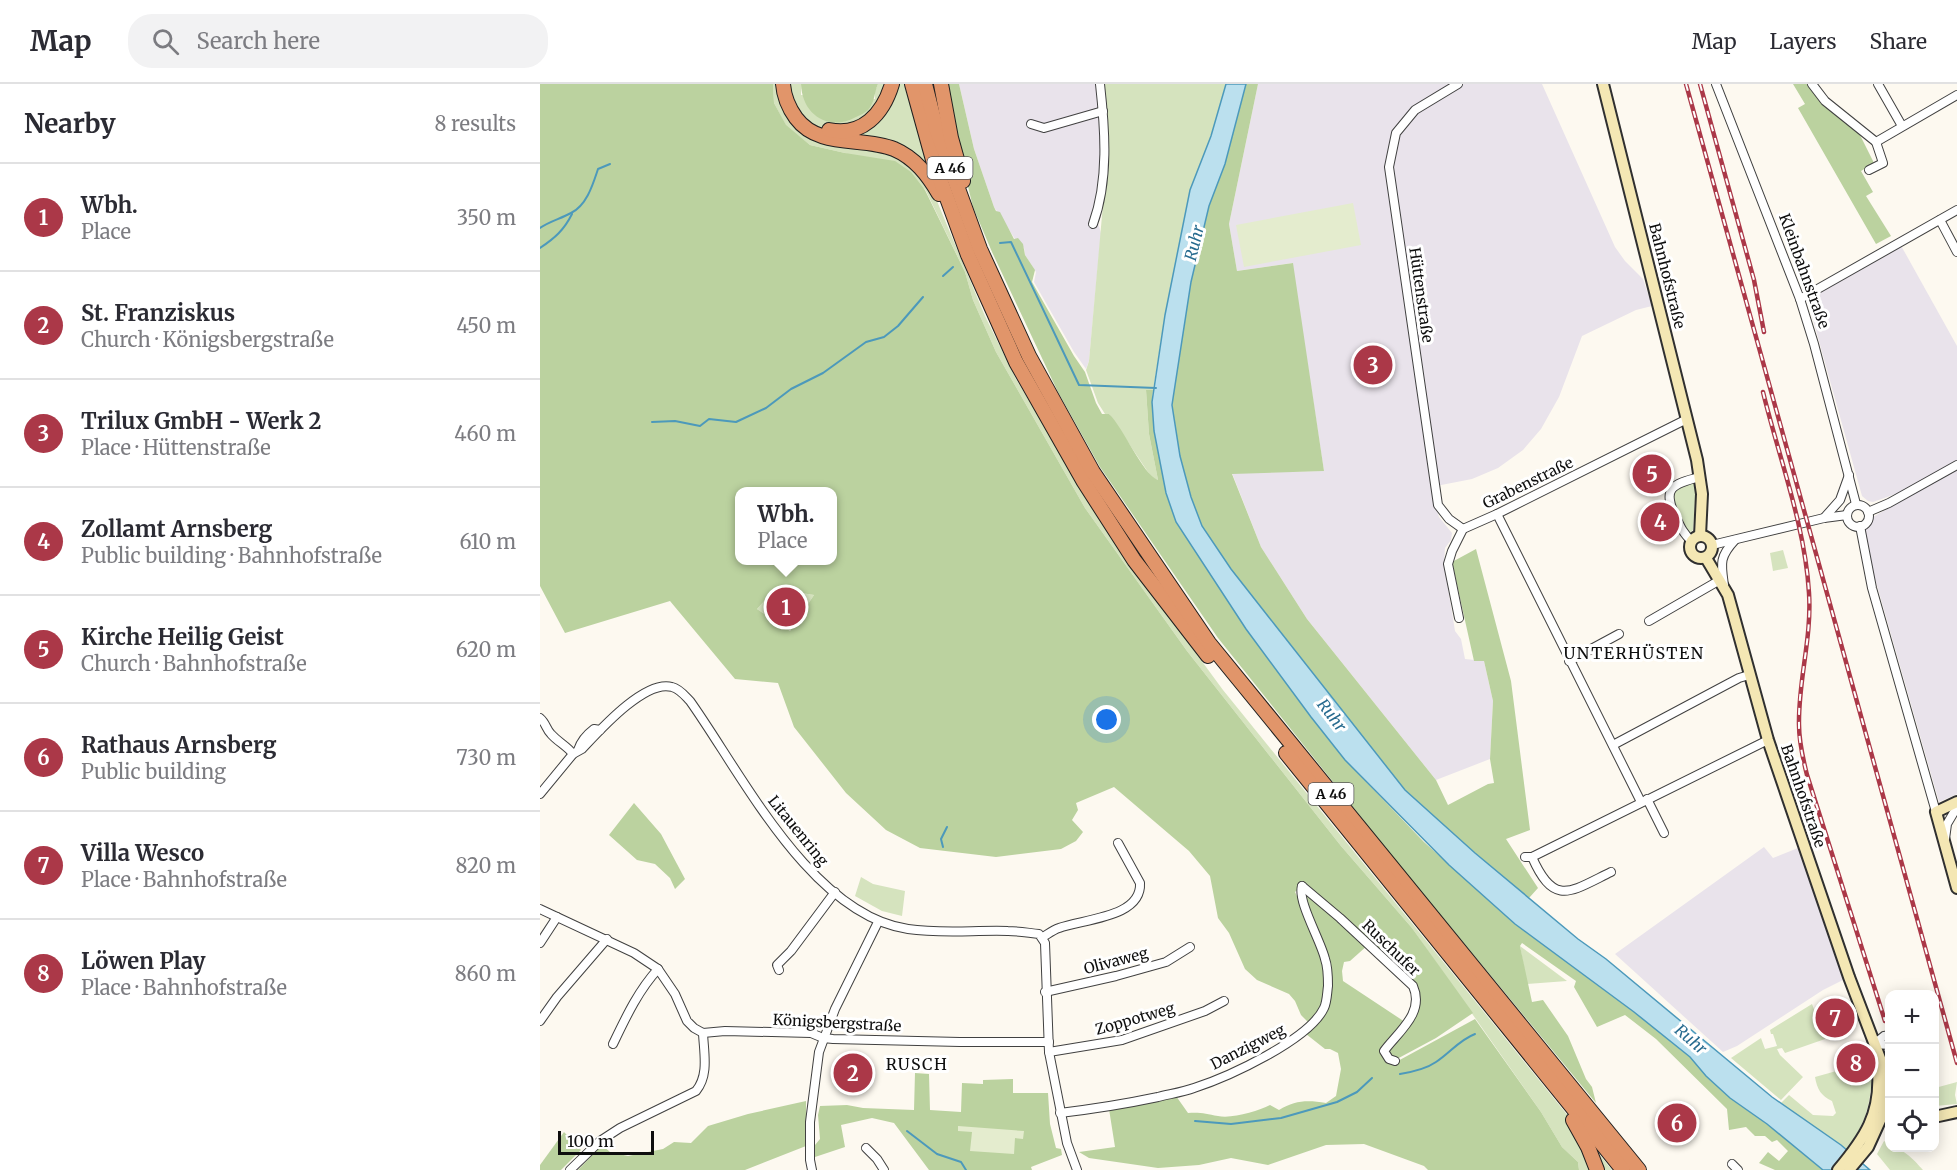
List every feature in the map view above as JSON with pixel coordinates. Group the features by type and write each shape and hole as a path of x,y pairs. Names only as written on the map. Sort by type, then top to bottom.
{"highway":[{"path":"783,84 789,107 804,127 815,134 828,139 885,146 910,158 932,181 961,249 974,252 982,240 951,138 941,84"},
{"path":"791,84 796,105 810,122 825,129 844,132 867,124 877,116 888,97 891,84"},
{"name":"A 46","path":"912,84 933,160 974,252 1016,362 1084,482 1134,560 1193,637 1623,1170"},
{"name":"A 46","path":"925,84 974,252 1093,472 1209,643 1639,1170"},
{"path":"1538,1066 1582,1134 1597,1170"}],"street":[{"path":"1093,224 1098,209 1105,153 1100,84"},
{"name":"Hüttenstraße","path":"1458,84 1415,110 1396,133 1389,167 1438,505 1449,519 1463,529"},
{"name":"Bahnhofstraße","path":"1603,84 1700,477 1702,494 1696,538 1690,547 1692,554 1698,558 1706,558 1722,584 1768,740 1849,977 1875,1044 1883,1112"},
{"name":"Kleinbahnstraße","path":"1716,84 1800,299 1856,504"},
{"path":"1812,84 1826,101 1876,142 1883,163 1869,170"},
{"path":"1878,84 1902,126"},
{"path":"1876,142 1957,95"},
{"path":"1031,124 1044,128 1103,111"},
{"path":"1800,299 1957,210"},
{"path":"1940,220 1957,252"},
{"name":"Grabenstraße","path":"1463,529 1687,418"},
{"path":"1868,512 1957,465"},
{"path":"1824,518 1840,500 1849,474"},
{"name":"Bahnhofstraße","path":"1700,477 1673,488 1668,498 1683,532 1696,538 1706,537 1712,545"},
{"path":"1856,504 1862,505 1868,512 1868,520 1860,526 1850,524 1846,515 1850,507 1856,504"},
{"path":"1497,514 1569,661 1613,745 1664,833"},
{"path":"1706,558 1712,550 1712,545 1824,518 1846,515"},
{"path":"1860,526 1872,588 1957,888"},
{"path":"1459,618 1448,564 1463,529"},
{"path":"1648,621 1722,584 1721,562 1725,552 1735,540"},
{"path":"1569,661 1619,634"},
{"path":"1613,745 1739,678 1749,675"},
{"name":"Litauenring","path":"540,794 591,731 600,730 629,704 651,690 666,686 678,689 708,726 763,811 793,851 822,882 850,905 879,922 906,929 965,933 1010,931 1039,934 1042,937"},
{"path":"540,718 549,733 576,752"},
{"path":"1611,872 1574,891 1557,890 1546,883 1528,857 1768,740"},
{"path":"1936,812 1957,802"},
{"path":"1945,841 1947,824 1957,807"},
{"path":"1077,1170 1066,1143 1049,1052 1045,943 1042,937 1059,928 1108,916 1133,903 1140,891 1140,883 1118,843"},
{"name":"Ruschufer","path":"1301,897 1302,886 1413,986 1417,1000 1413,1013 1384,1052 1389,1059 1395,1061"},
{"path":"779,970 777,965 791,951 835,892"},
{"name":"Danzigweg","path":"1060,1113 1109,1107 1193,1089 1289,1043 1310,1026 1325,1003 1328,991 1327,966 1301,897"},
{"path":"540,909 607,939 658,969 675,994 687,1021 703,1033 705,1074 696,1091 620,1128 600,1142 570,1170"},
{"path":"540,943 557,917"},
{"path":"812,1170 810,1122 819,1052 834,1009 879,922"},
{"path":"540,1021 556,997 607,939"},
{"name":"Olivaweg","path":"1045,992 1166,962 1190,947"},
{"path":"613,1044 626,1014 636,1002 645,983 658,969"},
{"name":"Zoppotweg","path":"1049,1052 1122,1040 1205,1011 1224,1001"},
{"name":"Königsbergstraße","path":"703,1033 725,1031 811,1033 823,1038 1049,1042"},
{"path":"1875,1044 1885,1036"},
{"path":"1875,1044 1885,1045"},
{"path":"1939,1111 1957,1111"},
{"path":"1939,1116 1957,1111"},
{"path":"1838,1170 1883,1112"},
{"path":"1849,1170 1868,1147 1883,1112"},
{"path":"866,1148 884,1170"}],"shaded area":[{"path":"959,84 1096,84 1101,149 1098,197 1094,210 1101,233 1089,361 1086,369 1034,282 1036,272 1025,255 1024,248 1015,239 994,207 974,149"},
{"path":"1258,84 1542,84 1615,247 1643,279 1652,306 1636,310 1582,336 1559,397 1541,429 1523,450 1498,468 1472,479 1431,487 1439,517 1452,533 1451,540 1445,548 1444,563 1455,631 1461,639 1465,659 1484,661 1493,701 1490,759 1436,780 1307,619 1261,547 1232,473 1324,471 1292,263 1237,271 1229,224"},
{"path":"1899,242 1957,346 1957,462 1907,490 1873,502 1862,496 1807,298"},
{"path":"1957,469 1957,794 1939,802 1868,554 1865,530 1873,517"},
{"path":"1764,847 1773,858 1798,848 1843,980 1823,990 1737,1046 1723,1052 1615,954"}],"green space":[{"path":"540,84 773,84 774,103 786,125 810,145 895,161 911,172 925,190 965,272 973,300 996,352 1085,508 1187,651 1341,846 1412,928 1473,1013 1436,1038 1395,1060 1386,1055 1409,1022 1417,992 1302,885 1295,892 1318,944 1327,987 1322,1006 1309,1023 1301,1015 1289,994 1257,980 1245,969 1229,933 1218,918 1210,876 1189,851 1114,787 1076,803 1078,810 1072,820 1083,832 1076,841 1061,849 996,857 920,848 886,830 846,793 794,727 778,683 735,679 670,601 565,633 540,586","holes":["775,589 814,595 790,631 757,609"]},
{"path":"773,84 801,84 801,95 875,99 878,84 904,84 928,166 921,173 934,194 985,316 1016,379 1112,539 1223,690 1612,1170 1579,1170 1578,1162 1562,1147 1541,1112 1412,928 1341,846 1187,651 1085,508 996,352 973,300 965,272 925,189 845,153 810,145 786,126 774,103"},
{"path":"801,84 878,84 868,110 861,115 836,123 819,118 812,112 806,104"},
{"path":"947,84 959,84 974,149 994,207 1000,212 1014,239 1018,238 1023,244 1025,255 1035,270 1032,282 1085,372 1102,414 1109,414 1115,420 1146,469 1158,480 1149,434 1146,390 1153,390 1154,431 1166,493 1176,522 1246,629 1345,760 1424,842 1515,924 1634,1012 1690,1057 1706,1076 1730,1098 1767,1124 1823,1170 1775,1170 1759,1163 1768,1152 1779,1161 1788,1151 1777,1140 1772,1142 1765,1136 1755,1136 1746,1127 1729,1130 1727,1109 1656,1039 1625,1015 1597,1027 1574,987 1576,981 1522,943 1520,946 1532,1002 1543,1000 1568,1036 1586,1079 1592,1087 1596,1103 1397,862 1218,638 1100,467 1058,392 973,207 957,142"},
{"path":"1104,84 1226,84 1211,136 1190,190 1165,315 1153,390 1146,390 1149,434 1158,480 1152,478 1109,414 1105,414 1098,403 1086,370 1089,361 1107,160"},
{"path":"1246,84 1258,84 1229,224 1237,271 1293,263 1324,471 1232,474 1261,547 1307,619 1436,780 1448,805 1494,783 1490,759 1493,701 1484,661 1474,661 1452,562 1476,549 1511,681 1530,830 1506,839 1538,888 1529,898 1405,790 1231,569 1202,526 1191,497 1180,456 1172,405 1191,282 1209,206 1225,164"},
{"path":"1793,84 1809,84 1823,105 1857,129 1874,163 1861,171 1873,192 1866,196 1891,236 1876,244 1798,108 1805,104"},
{"path":"1353,203 1361,245 1244,267 1236,225"},
{"path":"1691,481 1696,486 1693,530 1689,533 1671,498 1672,490"},
{"path":"1783,550 1788,568 1773,571 1770,553"},
{"path":"775,589 814,595 790,631 757,609"},
{"path":"634,803 661,834 685,879 675,889 670,878 655,864 637,860 609,835"},
{"path":"861,877 873,884 905,891 902,916 882,911 855,896"},
{"path":"1303,888 1368,945 1350,961 1344,962 1343,981 1405,1022 1384,1050 1396,1062 1475,1019 1541,1112 1562,1147 1578,1162 1579,1170 1428,1170 1424,1166 1364,1144 1326,1145 1268,1165 1231,1158 1199,1165 1158,1168 1089,1158 1079,1152 1115,1147 1109,1109 1176,1096 1188,1113 1224,1117 1252,1112 1270,1105 1279,1110 1302,1102 1326,1103 1336,1096 1341,1069 1338,1053 1325,1049 1306,1034 1319,1019 1331,978 1303,895"},
{"path":"1520,946 1567,981 1527,984"},
{"path":"1812,1004 1825,1039 1785,1053 1782,1048 1777,1049 1780,1055 1803,1077 1781,1100 1731,1058 1761,1038 1765,1049 1777,1046 1770,1030"},
{"path":"1840,1070 1843,1081 1872,1071 1866,1113 1846,1150 1781,1103 1789,1095 1813,1115 1833,1116 1836,1113 1832,1101 1820,1092 1815,1077"},
{"path":"915,1073 929,1074 930,1110 961,1112 962,1083 983,1084 983,1080 1013,1079 1013,1093 1048,1093 1050,1124 1056,1148 1061,1149 1062,1155 1031,1167 1032,1170 929,1170 894,1123 872,1118 841,1125 845,1147 815,1157 815,1145 820,1139 818,1115 820,1106 847,1105 863,1108 914,1110"},
{"path":"1957,1082 1955,1095 1957,1104 1939,1106 1939,1087"},
{"path":"806,1101 806,1146 745,1170 578,1170 602,1145 610,1152 628,1156 663,1149 674,1142 691,1143 708,1126"},
{"path":"958,1126 1024,1131 1023,1139 1015,1138 1014,1154 970,1151 972,1132 958,1131"},
{"path":"564,1132 581,1150 561,1170 540,1170 540,1165"},
{"path":"1884,1141 1885,1152 1903,1152 1923,1170 1890,1170 1877,1154"}],"water":[{"name":"Ruhr","path":"1226,84 1246,84 1225,164 1209,206 1191,282 1172,405 1180,456 1202,526 1231,569 1405,790 1475,853 1578,939 1606,959 1772,1097 1841,1145 1870,1170 1823,1170 1767,1124 1730,1098 1706,1076 1690,1057 1634,1012 1515,924 1449,865 1345,760 1246,629 1176,522 1166,493 1154,431 1152,402 1165,315 1190,190 1211,136"}],"waterway":[{"path":"540,228 577,209 589,194 598,169 610,164"},
{"path":"540,248 559,233 572,214"},
{"path":"1000,243 1011,242 1079,385 1156,388"},
{"path":"943,276 953,267"},
{"path":"652,422 675,421 700,426 709,419 736,422 766,408 791,389 823,373 866,342 884,337 898,326 923,297"},
{"path":"943,847 941,839 947,827"},
{"path":"1400,1074 1419,1070 1432,1064 1475,1034"},
{"path":"1195,1121 1231,1124 1281,1118 1337,1102 1357,1092 1372,1078"},
{"path":"907,1131 937,1154 961,1162 966,1170"}],"railway":[{"path":"1686,84 1957,1063"},
{"path":"1700,84 1754,280 1764,332"},
{"path":"1763,392 1797,517 1807,568 1809,626 1799,709 1800,744 1807,775 1885,1021"}],"place":[{"name":"Trilux GmbH - Werk 2","path":"1373,365"},
{"name":"Kirche Heilig Geist","path":"1652,474"},
{"name":"Zollamt Arnsberg","path":"1660,522"},
{"name":"Wbh.","path":"786,607"},
{"name":"Villa Wesco","path":"1835,1018"},
{"name":"Löwen Play","path":"1856,1063"},
{"name":"St. Franziskus","path":"853,1073"},
{"name":"Rathaus Arnsberg","path":"1677,1123"}],"district":[{"name":"UNTERHÜSTEN","path":"1634,653"},
{"name":"RUSCH","path":"917,1064"}]}
